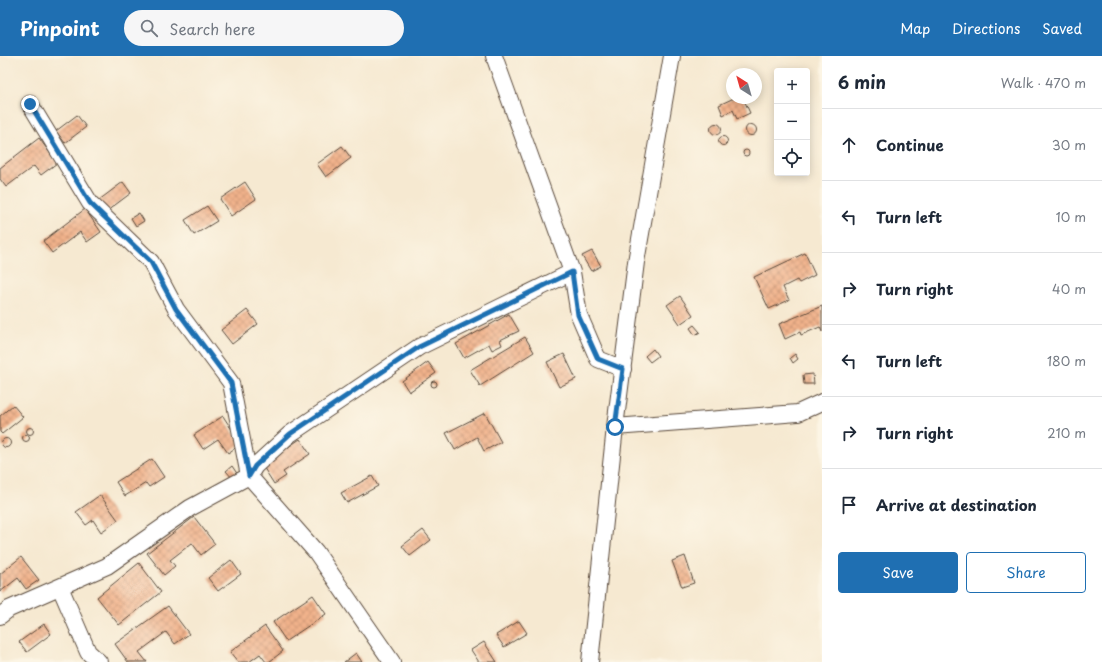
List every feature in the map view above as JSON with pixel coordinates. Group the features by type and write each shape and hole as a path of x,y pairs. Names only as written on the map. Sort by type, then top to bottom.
{"street":[{"path":"494,56 572,272 578,315 598,359 623,369"},
{"path":"590,662 615,427 636,262 672,56"},
{"path":"30,104 90,203 151,262 176,309 231,383 249,476 316,552 392,662"},
{"path":"0,616 9,609 107,566 190,508 249,476 255,466 290,434 419,347 572,272"},
{"path":"615,427 798,413 822,402"},
{"path":"60,587 88,652 99,662"}],"building":[{"path":"726,102 726,104 746,104 750,113 737,119 733,110 723,115 719,105"},
{"path":"77,115 86,127 65,143 56,131"},
{"path":"716,123 720,125 722,129 720,133 716,135 712,133 710,129 712,125"},
{"path":"751,124 755,126 757,130 755,134 751,136 747,134 745,130 747,126"},
{"path":"721,137 725,137 727,141 725,145 721,145 719,143 719,139"},
{"path":"39,138 57,163 41,175 34,166 6,187 0,179 0,168"},
{"path":"342,146 351,158 326,177 317,164"},
{"path":"746,150 749,153 746,156 743,153"},
{"path":"123,182 131,193 107,211 99,200"},
{"path":"245,182 256,199 231,216 220,199"},
{"path":"207,206 217,221 194,235 185,220"},
{"path":"85,209 101,232 87,242 80,232 52,253 43,241"},
{"path":"139,213 144,221 136,226 131,218"},
{"path":"592,251 601,266 591,271 582,256"},
{"path":"805,253 815,275 799,283 797,280 783,287 789,300 769,309 754,277"},
{"path":"680,296 693,315 680,324 667,305"},
{"path":"822,306 822,332 820,327 801,335 800,332 785,339 779,324"},
{"path":"247,310 258,324 232,344 221,330"},
{"path":"509,314 519,331 500,340 502,345 492,350 489,344 464,358 456,344"},
{"path":"694,325 700,332 695,335 690,328"},
{"path":"525,337 534,352 480,386 470,370"},
{"path":"653,349 658,356 650,362 645,356"},
{"path":"564,354 576,379 559,387 547,362"},
{"path":"795,354 798,359 793,363 790,358"},
{"path":"428,362 436,373 409,392 402,381"},
{"path":"813,374 814,384 804,384 803,375"},
{"path":"434,381 437,384 434,387 431,384"},
{"path":"13,405 23,417 2,434 0,432 0,416"},
{"path":"485,413 501,442 484,451 477,437 455,450 446,433"},
{"path":"223,416 241,444 228,453 218,439 203,449 194,435"},
{"path":"30,428 33,431 30,434 27,431"},
{"path":"26,435 29,438 26,441 23,438"},
{"path":"6,438 11,443 6,448 1,443"},
{"path":"300,439 310,454 283,472 286,476 274,484 262,465"},
{"path":"152,459 164,477 149,487 146,483 125,496 116,482"},
{"path":"232,466 238,475 233,479 226,471"},
{"path":"372,476 378,486 347,503 341,493"},
{"path":"100,495 118,520 101,532 93,520 86,525 76,512"},
{"path":"194,517 215,544 201,555 192,543 170,560 175,566 164,575 147,553"},
{"path":"423,530 431,540 410,556 402,546"},
{"path":"685,556 694,583 682,587 672,561"},
{"path":"21,557 39,580 26,589 18,578 0,592 0,574"},
{"path":"231,560 241,574 218,591 208,578"},
{"path":"139,563 161,592 119,625 97,597"},
{"path":"313,595 326,614 286,641 273,622"},
{"path":"168,606 189,634 175,644 166,632 139,652 147,662 128,662 115,644"},
{"path":"519,621 527,633 504,647 496,635"},
{"path":"44,624 51,634 27,652 19,642"},
{"path":"265,626 283,651 269,662 266,662 260,654 249,662 238,662 230,652"},
{"path":"484,642 497,662 479,662 471,650"},
{"path":"356,653 362,662 344,662"}],"route":[{"path":"30,104 90,203 151,262 176,309 231,383 249,476 255,466 290,434 419,347 572,272 578,315 598,359 623,369 615,427"}]}
